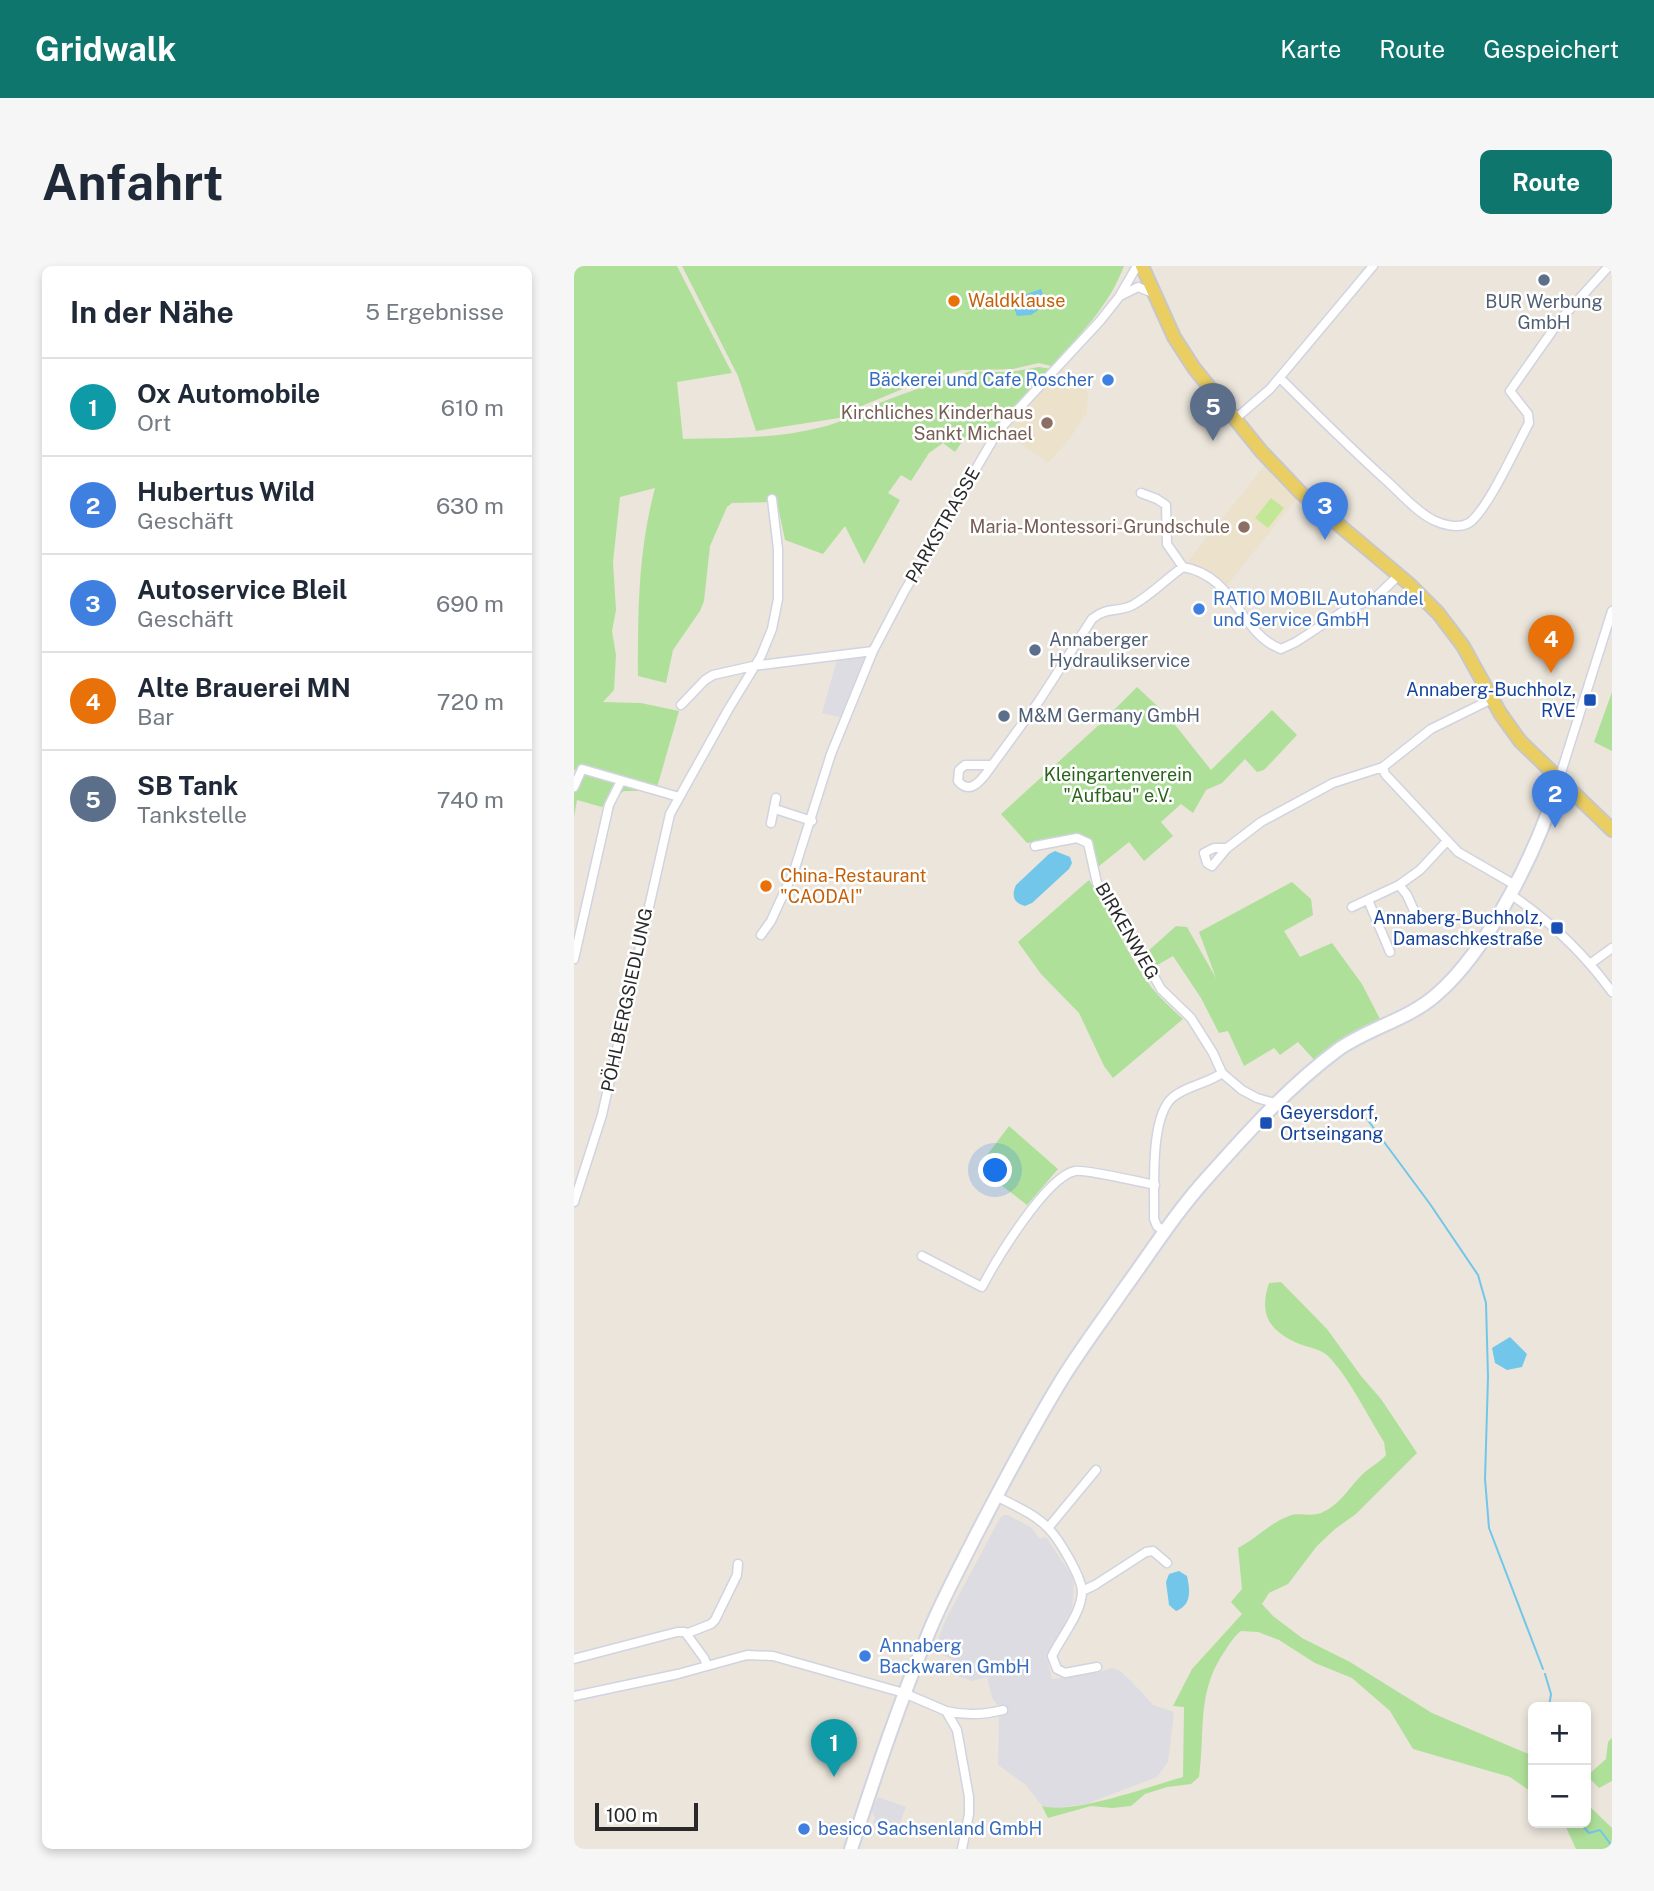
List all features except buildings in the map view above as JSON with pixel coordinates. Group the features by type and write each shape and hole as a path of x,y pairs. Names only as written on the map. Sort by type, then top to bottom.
{"main road":[{"path":"1140,266 1180,347 1269,460 1301,494 1427,601 1454,632 1473,660 1492,699 1520,741 1612,830"},
{"path":"851,1849 904,1693 938,1612 996,1496 1064,1376 1165,1231 1205,1180 1278,1104 1339,1049 1384,1023 1421,1006 1436,995 1471,957 1512,890 1551,805 1559,779"}],"street":[{"name":"PARKSTRASSE","path":"761,935 771,921 794,871 831,754 873,651 904,592 998,431 1100,321 1140,266"},
{"path":"1235,419 1280,378 1373,266"},
{"path":"1280,378 1348,447 1418,509 1441,523 1463,526 1481,510 1529,423 1528,414 1510,391 1560,320 1609,266"},
{"path":"1119,296 1130,289 1138,288 1153,293"},
{"path":"1141,493 1166,505 1167,544 1183,568"},
{"name":"PÖHLBERGSIEDLUNG","path":"574,1202 602,1115 670,814 761,656 772,629 778,599 778,549 772,499"},
{"path":"992,765 1040,701 1092,619 1101,611 1129,607 1183,568 1198,570 1215,580 1263,639 1281,649 1342,612 1376,597 1399,575"},
{"path":"1559,779 1612,611"},
{"path":"681,705 713,675 753,666 873,651"},
{"path":"1227,848 1261,822 1306,796 1345,779 1383,767 1431,729 1492,699"},
{"path":"1383,767 1385,774 1458,852 1512,890 1557,928 1612,992"},
{"path":"574,786 582,769 679,797"},
{"path":"574,959 609,805 621,781"},
{"path":"771,822 776,798"},
{"path":"775,808 812,821"},
{"name":"BIRKENWEG","path":"1035,846 1077,838 1088,843 1097,883 1112,902 1161,989 1191,1018 1213,1052 1222,1073 1242,1090 1278,1104"},
{"path":"1352,907 1399,885 1420,870 1447,841"},
{"path":"1399,885 1416,915"},
{"path":"1368,900 1390,952"},
{"path":"1590,964 1612,948"},
{"path":"1165,1231 1157,1226 1154,1219 1157,1135 1163,1108 1174,1096 1195,1084 1213,1080 1222,1073"},
{"path":"922,1256 982,1287 1033,1208 1064,1175 1078,1170 1155,1185"},
{"path":"1048,1528 1096,1470"},
{"path":"996,1496 1024,1510 1048,1528 1079,1578 1082,1591 1079,1604 1052,1656 1057,1669 1065,1673 1097,1667"},
{"path":"1082,1591 1146,1552 1153,1551 1167,1563"},
{"path":"574,1659 677,1632 688,1633 711,1624 737,1574 738,1564"},
{"path":"688,1633 707,1665"},
{"path":"574,1696 622,1687 747,1655 773,1656 904,1693 946,1711 979,1715 1003,1710"},
{"path":"946,1711 957,1730 969,1797 969,1814 962,1849"}],"shaded area":[{"name":"Kirchliches Kinderhaus Sankt Michael","path":"1062,369 1088,393 1087,413 1068,441 1048,463 1005,433"},
{"name":"Maria-Montessori-Grundschule","path":"1269,460 1301,493 1224,589 1183,567"},
{"path":"869,652 843,718 822,713 838,656"},
{"path":"1004,1515 1032,1528 1039,1538 1046,1537 1072,1576 1072,1609 1047,1658 1052,1679 1112,1668 1120,1671 1153,1705 1174,1712 1168,1762 1157,1777 1086,1804 1052,1809 1042,1806 1026,1785 998,1765 999,1716 1003,1712 992,1698 987,1677 972,1681 949,1673 954,1661 934,1650 946,1619"},
{"path":"878,1797 906,1807 897,1831 873,1823 875,1817 871,1811"}],"green space":[{"path":"580,266 677,266 732,373 677,382 683,439 768,436 818,428 974,370 962,370 917,383 839,418 756,431 738,376 682,266 1124,266 1102,307 1051,366 1039,363 1013,369 978,370 1011,372 1039,367 1051,369 994,431 971,429 955,452 943,443 929,453 911,481 901,475 888,493 900,500 864,564 845,526 823,554 785,540 777,502 732,503 727,507 710,546 704,601 673,650 666,683 638,676 642,558 655,488 620,497 613,562 616,610 612,631 616,655 614,690 603,702 641,703 679,711 656,791 624,791 602,807 577,800 574,817 574,784 581,769 574,770 574,270"},
{"path":"1271,498 1284,508 1268,528 1255,518"},
{"name":"Kleingartenverein \"Aufbau\" e.V.","path":"1137,687 1168,716 1211,770 1272,710 1297,735 1264,770 1257,772 1245,759 1222,783 1206,790 1193,813 1181,804 1161,822 1173,836 1144,861 1129,842 1098,867 1093,848 1077,836 1027,843 1001,814"},
{"path":"1612,692 1612,751 1594,742"},
{"path":"1089,880 1143,976 1183,1019 1113,1078 1104,1066 1079,1013 1041,974 1018,942"},
{"path":"1292,882 1311,899 1313,915 1284,931 1300,957 1332,943 1362,984 1381,1021 1317,1063 1298,1042 1280,1055 1274,1048 1244,1066 1228,1031 1219,1033 1201,998 1173,956 1154,967 1147,952 1176,926 1187,927 1216,978 1199,932"},
{"path":"1009,1126 1058,1169 1027,1205 978,1167"},
{"path":"1281,1282 1327,1329 1381,1399 1417,1453 1356,1514 1317,1546 1288,1584 1269,1593 1262,1604 1302,1638 1350,1662 1432,1713 1528,1754 1528,1790 1510,1777 1413,1749 1390,1711 1352,1678 1315,1663 1279,1640 1258,1632 1241,1631 1221,1657 1208,1686 1199,1777 1191,1784 1167,1787 1145,1794 1131,1806 1091,1806 1048,1818 1042,1806 1056,1808 1092,1803 1183,1777 1184,1707 1173,1706 1192,1669 1242,1614 1231,1602 1242,1589 1238,1548 1282,1519 1293,1515 1317,1514 1328,1509 1386,1455 1384,1442 1339,1368 1320,1351 1287,1338 1268,1319 1265,1303 1269,1283"},
{"path":"1612,1738 1612,1781 1599,1788 1591,1780 1591,1772 1606,1759 1608,1742"},
{"path":"1591,1808 1612,1828 1612,1849 1576,1849 1566,1828 1591,1828"}],"water":[{"path":"1041,289 1047,304 1031,315 1017,316 1012,303 1021,296"},
{"path":"1055,851 1070,857 1072,863 1069,869 1032,903 1025,906 1018,903 1014,896 1016,885"},
{"path":"1510,1337 1527,1354 1522,1367 1507,1370 1495,1363 1492,1348"},
{"path":"1179,1571 1187,1576 1189,1592 1185,1605 1176,1611 1169,1605 1166,1582 1169,1574"}],"waterway":[{"path":"1367,1119 1478,1275 1486,1303 1488,1377 1485,1479 1489,1528 1543,1669"},
{"path":"1545,1674 1551,1694 1550,1702"},
{"path":"1584,1828 1589,1833 1600,1830 1612,1846"}],"place":[{"name":"BUR Werbung GmbH","path":"1544,280"},
{"name":"Waldklause","path":"954,301"},
{"name":"Bäckerei und Cafe Roscher","path":"1108,380"},
{"name":"Kirchliches Kinderhaus Sankt Michael","path":"1047,423"},
{"name":"SB Tank","path":"1213,441"},
{"name":"Maria-Montessori-Grundschule","path":"1244,527"},
{"name":"Autoservice Bleil","path":"1325,540"},
{"name":"RATIO MOBILAutohandel und Service GmbH","path":"1199,609"},
{"name":"Annaberger Hydraulikservice","path":"1035,650"},
{"name":"Alte Brauerei MN","path":"1551,673"},
{"name":"Annaberg-Buchholz, RVE","path":"1590,700"},
{"name":"M&M Germany GmbH","path":"1004,716"},
{"name":"Hubertus Wild","path":"1555,828"},
{"name":"China-Restaurant \"CAODAI\"","path":"766,886"},
{"name":"Annaberg-Buchholz, Damaschkestraße","path":"1557,928"},
{"name":"Geyersdorf, Ortseingang","path":"1266,1123"},
{"name":"Annaberg Backwaren GmbH","path":"865,1656"},
{"name":"Ox Automobile","path":"834,1777"},
{"name":"besico Sachsenland GmbH","path":"804,1829"}]}
